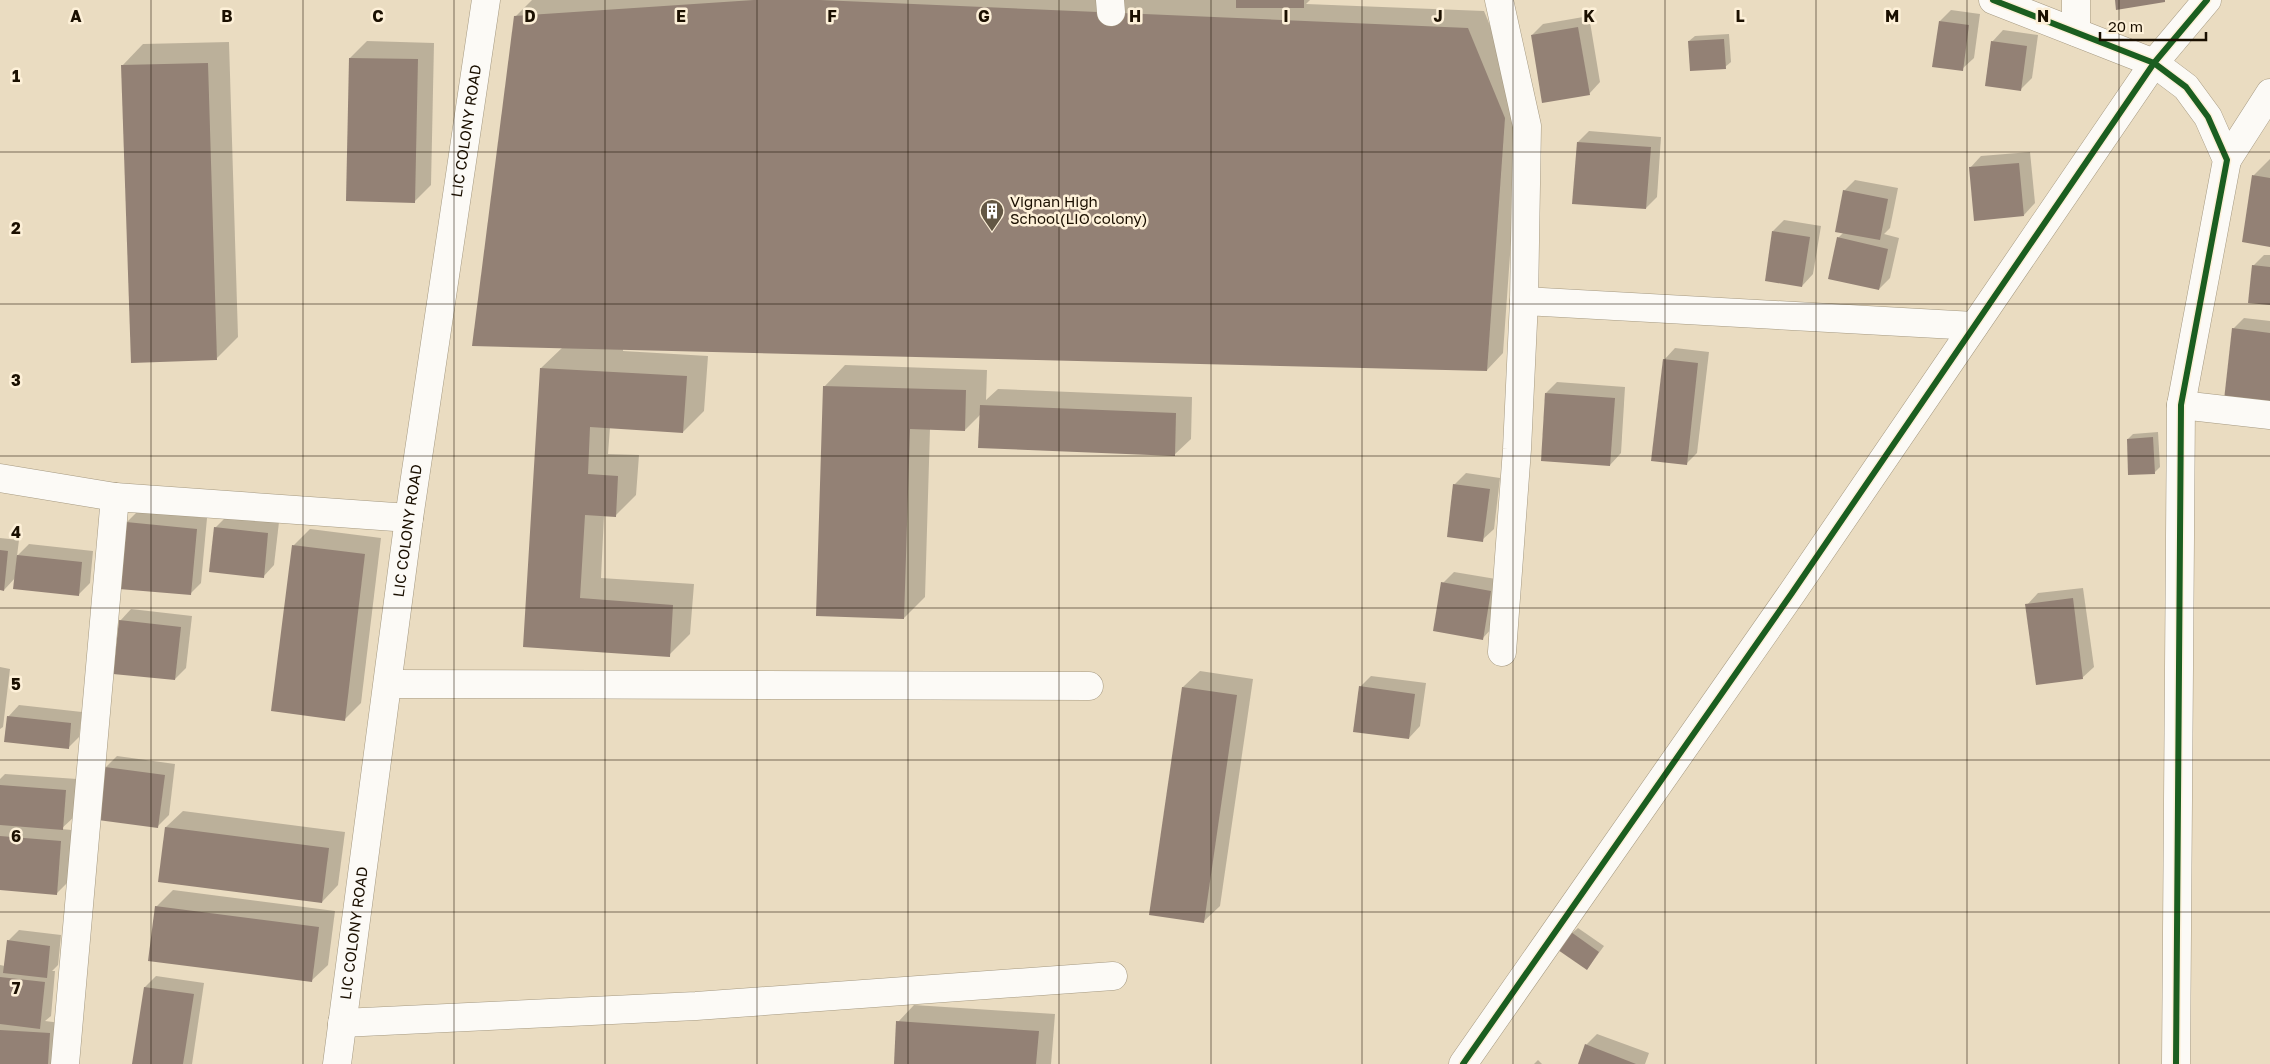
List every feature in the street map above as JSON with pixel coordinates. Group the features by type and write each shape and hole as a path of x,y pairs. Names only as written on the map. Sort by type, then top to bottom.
{"street":[{"name":"LIC COLONY ROAD","path":"337,1064 409,518 486,0"},
{"path":"1499,0 1527,126 1524,301 1517,450 1502,652"},
{"path":"1993,0 2154,63 2186,87 2208,117 2227,160"},
{"path":"2076,0 2076,32"},
{"path":"1463,1064 1792,592 2154,63 2206,0"},
{"path":"2176,1064 2181,404 2227,160 2270,93"},
{"path":"1524,301 1974,326"},
{"path":"2181,404 2270,415"},
{"path":"0,478 115,497 409,518"},
{"path":"65,1064 115,497"},
{"path":"388,684 1089,686"},
{"path":"342,1024 696,1006 1114,976"}],"building":[{"name":"Vignan High School(LIO colony)","path":"754,0 820,0 1468,28 1505,118 1487,371 472,346 514,16"},
{"path":"1236,0 1304,0 1304,8 1236,8"},
{"path":"2115,0 2165,0 2165,2 2116,10"},
{"path":"1939,21 1969,25 1963,71 1932,67"},
{"path":"1578,27 1590,95 1542,103 1531,35"},
{"path":"1724,39 1726,69 1690,71 1688,41"},
{"path":"1991,41 2027,46 2021,91 1985,86"},
{"path":"349,58 418,59 415,203 346,201"},
{"path":"208,63 217,360 131,363 121,65"},
{"path":"1577,142 1651,147 1646,209 1572,204"},
{"path":"2019,163 2024,216 1974,221 1969,167"},
{"path":"2252,175 2270,178 2270,247 2242,242"},
{"path":"1843,190 1888,199 1880,240 1835,232"},
{"path":"1772,231 1810,237 1802,287 1765,281"},
{"path":"1837,237 1888,249 1879,290 1828,279"},
{"path":"2252,265 2270,267 2270,305 2248,303"},
{"path":"2232,328 2270,333 2270,405 2224,400"},
{"path":"1663,359 1698,363 1687,465 1651,461"},
{"path":"540,368 687,376 683,433 590,427 588,474 618,476 616,517 585,515 580,598 673,605 670,657 523,647"},
{"path":"823,386 966,390 965,431 910,429 904,619 816,616"},
{"path":"1545,393 1615,398 1610,466 1541,461"},
{"path":"980,405 1176,413 1175,456 978,448"},
{"path":"2153,437 2155,474 2128,475 2127,439"},
{"path":"1453,484 1490,489 1483,542 1447,537"},
{"path":"126,522 197,529 191,595 119,589"},
{"path":"214,527 268,533 264,578 209,572"},
{"path":"292,545 365,554 345,721 271,711"},
{"path":"0,550 8,551 4,591 0,590"},
{"path":"17,555 82,562 79,596 13,589"},
{"path":"1441,582 1491,591 1483,640 1433,631"},
{"path":"2073,598 2083,679 2036,685 2025,604"},
{"path":"119,620 181,627 175,680 113,674"},
{"path":"1359,686 1415,694 1409,739 1353,732"},
{"path":"1182,687 1237,695 1204,923 1149,915"},
{"path":"7,716 71,723 69,749 4,742"},
{"path":"105,767 165,775 158,828 98,820"},
{"path":"0,785 66,790 63,830 0,825"},
{"path":"165,827 329,848 322,903 158,882"},
{"path":"0,836 61,841 57,895 0,890"},
{"path":"155,906 319,927 312,982 148,961"},
{"path":"1571,932 1599,952 1587,970 1558,950"},
{"path":"7,940 50,946 47,978 3,973"},
{"path":"0,977 45,982 40,1029 0,1024"},
{"path":"144,987 194,994 183,1064 132,1064"},
{"path":"896,1021 1039,1031 1036,1064 894,1064"},
{"path":"0,1030 50,1033 48,1064 0,1064"},
{"path":"1585,1044 1636,1064 1578,1064"}],"cycle path":[{"path":"1993,0 2154,63 2186,87 2208,117 2227,160 2181,405 2176,1064"},
{"path":"1463,1064 1792,593 2154,63 2207,0"}],"place":[{"name":"Vignan High School(LIO colony)","path":"992,232"}]}
